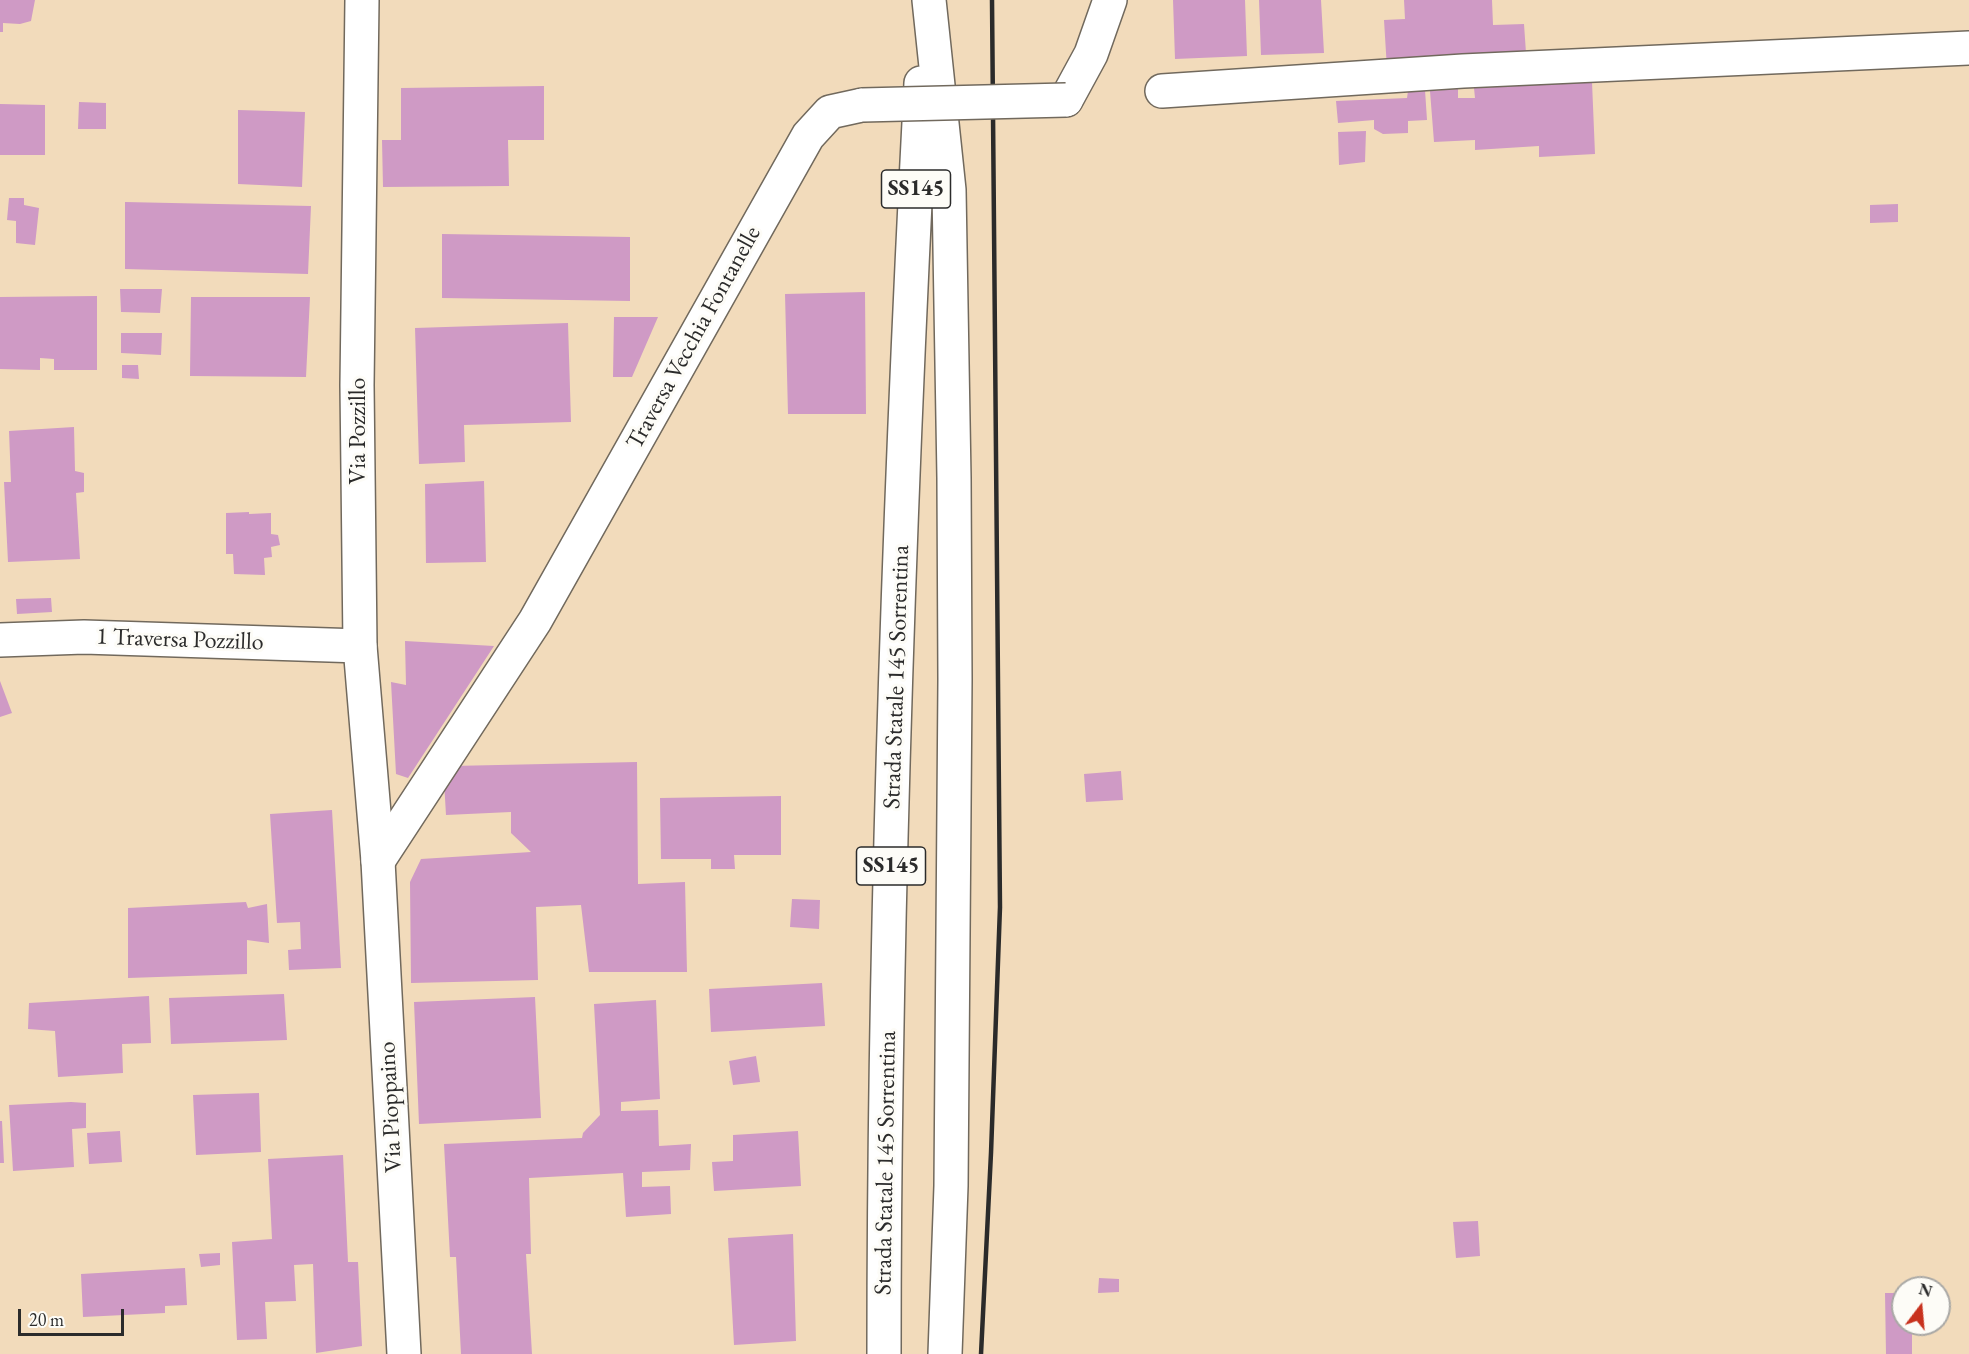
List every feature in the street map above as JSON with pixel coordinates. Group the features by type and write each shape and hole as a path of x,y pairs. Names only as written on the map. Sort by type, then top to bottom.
{"main road":[{"name":"Via Pozzillo","path":"362,0 357,374 360,646 378,861"},
{"name":"Strada Statale 145 Sorrentina","path":"884,1354 887,1056 906,377 928,0"},
{"path":"928,0 949,190 954,478 955,680 951,1175 945,1354"},
{"name":"Traversa Vecchia Fontanelle","path":"378,861 534,621 808,136 830,112 862,105 1066,100 1091,54 1110,0"},
{"path":"1162,90 1463,71 1969,48"},
{"name":"1 Traversa Pozzillo","path":"0,640 84,637 360,646"},
{"name":"Via Pioppaino","path":"378,861 405,1354"}],"building":[{"path":"0,0 35,0 31,21 20,24 3,23 3,32 0,32"},
{"path":"1173,0 1245,0 1247,56 1175,59"},
{"path":"1259,0 1321,0 1324,53 1261,55"},
{"path":"1404,0 1492,0 1493,25 1524,24 1526,53 1387,69 1384,20 1405,19"},
{"path":"1592,82 1595,154 1539,157 1539,146 1475,150 1475,140 1434,142 1430,91 1458,89 1458,98 1475,98 1474,88"},
{"path":"544,86 544,140 508,140 509,186 383,187 382,140 401,140 401,88"},
{"path":"1425,90 1427,120 1408,121 1408,133 1383,134 1374,129 1374,120 1338,123 1336,101 1407,98 1408,91"},
{"path":"79,102 106,103 106,129 78,129"},
{"path":"0,104 45,105 45,155 0,155"},
{"path":"238,110 305,112 302,187 238,184"},
{"path":"1366,131 1365,162 1339,165 1338,132"},
{"path":"9,198 24,198 24,205 39,208 35,245 16,243 16,221 7,220"},
{"path":"125,202 311,206 308,274 125,269"},
{"path":"1898,204 1898,222 1870,223 1870,205"},
{"path":"442,234 630,237 630,301 442,298"},
{"path":"120,289 162,289 160,313 121,312"},
{"path":"865,292 866,414 788,414 785,294"},
{"path":"97,296 97,370 54,370 54,359 40,358 40,370 0,369 0,297"},
{"path":"191,297 310,297 306,377 190,376"},
{"path":"614,317 658,317 632,377 613,377"},
{"path":"568,323 571,422 464,425 465,462 419,464 415,328"},
{"path":"121,333 162,333 161,355 121,353"},
{"path":"122,365 138,365 139,379 122,378"},
{"path":"74,427 75,471 84,473 84,492 76,493 80,559 8,562 4,482 11,482 9,431"},
{"path":"484,481 486,562 426,563 425,484"},
{"path":"249,512 249,514 271,513 271,534 278,535 280,545 271,547 272,557 264,558 265,575 234,574 233,554 226,554 226,513"},
{"path":"51,598 52,612 17,614 16,599"},
{"path":"405,641 494,646 408,778 396,774 391,682 406,685"},
{"path":"0,681 12,713 0,717"},
{"path":"637,762 638,884 685,882 687,972 589,972 581,905 536,907 538,980 411,983 410,882 421,859 531,852 511,833 511,812 446,815 444,781 452,766"},
{"path":"1121,771 1123,800 1086,802 1084,774"},
{"path":"781,796 781,855 734,855 735,869 711,869 711,859 661,859 660,798"},
{"path":"332,810 341,968 289,970 288,950 301,949 300,922 277,923 270,814"},
{"path":"792,899 820,900 819,929 790,927"},
{"path":"246,902 248,908 267,904 269,943 247,940 247,974 128,978 128,908"},
{"path":"822,983 825,1026 711,1032 709,989"},
{"path":"284,994 287,1040 171,1044 169,998"},
{"path":"149,996 151,1043 122,1044 123,1073 58,1077 55,1031 28,1029 29,1003"},
{"path":"535,997 541,1118 419,1124 414,1002"},
{"path":"656,1000 660,1099 621,1102 621,1111 658,1110 659,1146 691,1144 690,1170 642,1172 642,1187 670,1186 671,1214 626,1217 623,1173 529,1178 531,1254 526,1254 532,1354 461,1354 456,1257 450,1257 444,1144 582,1138 583,1133 600,1115 594,1004"},
{"path":"756,1056 760,1082 733,1085 729,1061"},
{"path":"259,1093 261,1152 196,1155 193,1095"},
{"path":"86,1103 86,1128 72,1129 74,1167 13,1171 9,1105"},
{"path":"0,1121 2,1121 4,1163 0,1163"},
{"path":"120,1131 122,1162 89,1164 87,1133"},
{"path":"798,1131 801,1186 714,1191 712,1162 733,1161 733,1135"},
{"path":"343,1155 348,1262 358,1262 362,1346 316,1353 313,1264 294,1265 296,1301 265,1302 267,1339 237,1340 232,1242 272,1239 268,1159"},
{"path":"1478,1221 1480,1256 1456,1258 1453,1222"},
{"path":"793,1234 796,1341 734,1345 728,1238"},
{"path":"220,1253 220,1265 201,1267 199,1254"},
{"path":"185,1268 187,1305 165,1306 165,1313 83,1317 81,1274"},
{"path":"1099,1278 1119,1279 1119,1292 1098,1293"},
{"path":"1885,1293 1891,1293 1891,1336 1912,1336 1912,1354 1886,1354"}],"railway":[{"path":"981,1354 1000,907 992,0"}]}
